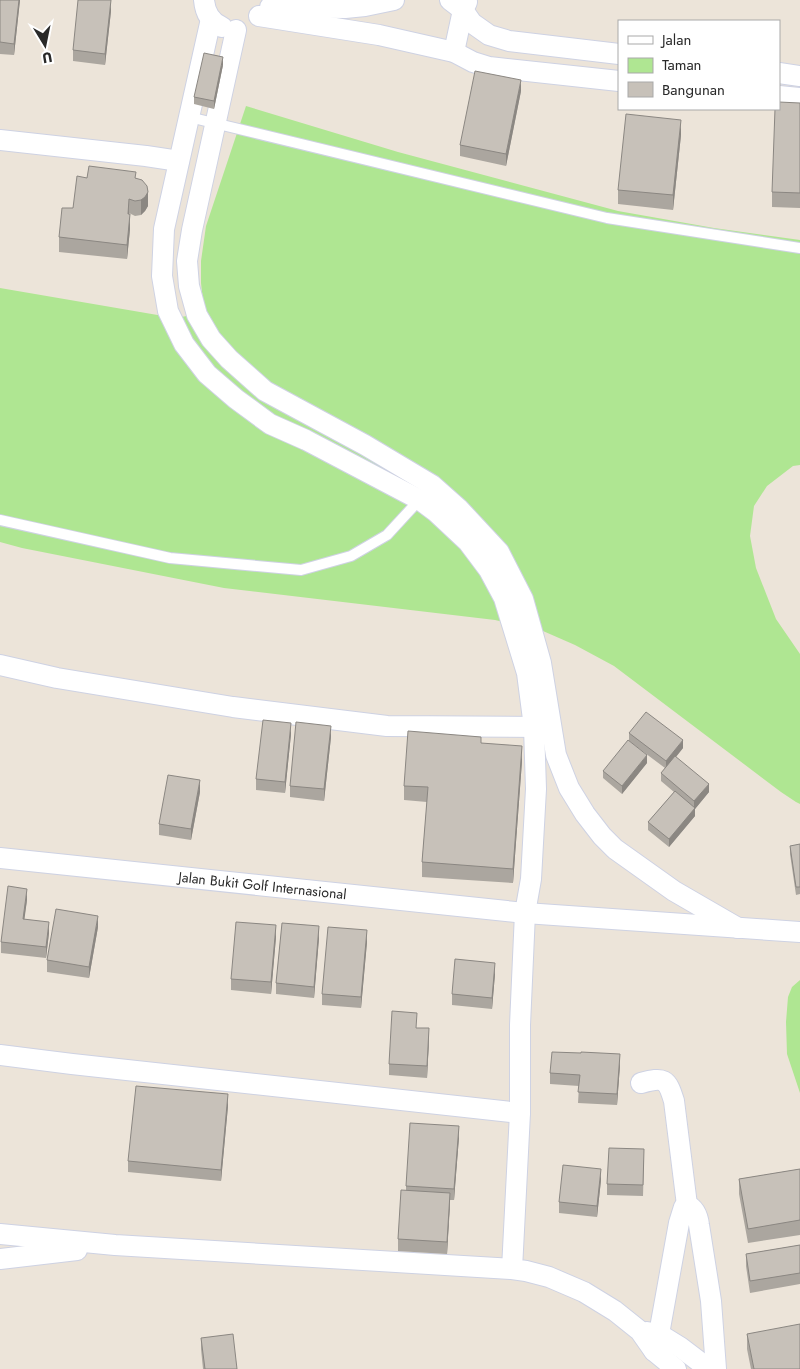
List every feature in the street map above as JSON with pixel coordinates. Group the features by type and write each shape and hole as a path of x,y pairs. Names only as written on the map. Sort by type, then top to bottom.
{"street":[{"path":"262,7 345,8 394,0"},
{"path":"454,52 460,3"},
{"path":"460,3 472,23 488,35 509,41 618,54"},
{"path":"208,9 218,25 236,30 245,28 253,23 262,7"},
{"path":"262,7 454,52 473,62 490,67 618,81"},
{"path":"208,9 189,117 164,229 162,276 168,311 184,344 207,374 236,399 270,424 426,492 459,509 499,552 523,599 541,663 543,727 536,789 531,879 526,913 520,1025 520,1113 512,1269"},
{"path":"236,30 192,230 187,262 189,286 198,315 211,339 229,359 265,391 365,445 426,492"},
{"path":"780,73 800,76"},
{"path":"780,96 800,98"},
{"path":"0,140 146,156 179,162"},
{"path":"0,665 57,678 233,707 368,724 387,726 543,727"},
{"path":"543,727 569,788 585,814 602,836 616,850 674,891 738,928"},
{"name":"Jalan Bukit Golf Internasional","path":"0,858 526,913 800,932"},
{"path":"0,1055 520,1113"},
{"path":"641,1083 662,1080 668,1084 670,1089 674,1101 687,1205 684,1207 679,1223 651,1339"},
{"path":"687,1205 696,1213 699,1225 711,1301 716,1369"},
{"path":"0,1234 115,1245 526,1271 550,1277 584,1292 615,1311 651,1339 676,1369"},
{"path":"0,1259 115,1245"},
{"path":"651,1339 680,1346 709,1369"}],"lane":[{"path":"189,117 607,218 800,248"},
{"path":"0,520 170,558 301,570 351,556 387,536 426,492"}],"green space":[{"path":"246,106 398,152 618,211 714,228 800,240 800,465 793,466 767,486 754,506 750,536 756,568 776,619 800,654 800,804 781,792 614,666 575,645 543,631 495,620 224,588 0,542 0,288 175,318 193,315 203,301 201,261 206,226"},
{"path":"800,980 800,1093 787,1054 786,1022 788,997 792,987"}],"building":[{"path":"0,0 19,0 14,44 0,42"},
{"path":"78,0 111,0 105,54 73,50"},
{"path":"204,53 223,57 214,101 194,97"},
{"path":"475,71 521,80 506,154 460,145"},
{"path":"780,102 800,103 800,193 772,192 775,110 780,110"},
{"path":"626,114 681,120 673,195 618,190"},
{"path":"89,166 136,172 135,178 142,180 147,186 148,192 141,200 129,199 128,214 130,214 127,245 59,237 62,208 73,208 77,176 87,178"},
{"path":"646,712 683,740 666,761 629,733"},
{"path":"263,720 291,723 285,782 256,779"},
{"path":"296,722 331,726 324,789 290,786"},
{"path":"408,731 481,737 481,743 522,746 513,869 422,862 428,787 404,786"},
{"path":"628,740 647,755 622,786 603,771"},
{"path":"675,756 709,784 694,801 661,773"},
{"path":"168,775 200,780 191,829 159,824"},
{"path":"675,791 695,808 669,839 648,822"},
{"path":"800,844 800,887 796,887 790,846"},
{"path":"8,886 27,889 23,919 49,922 46,947 1,942"},
{"path":"56,909 98,916 89,967 47,960"},
{"path":"236,922 276,925 271,982 231,979"},
{"path":"282,923 319,926 314,987 276,983"},
{"path":"328,927 367,930 361,997 322,994"},
{"path":"455,959 495,963 492,998 452,994"},
{"path":"392,1011 417,1013 416,1028 429,1028 427,1066 389,1064"},
{"path":"552,1052 620,1054 617,1094 578,1092 580,1075 550,1073"},
{"path":"136,1086 228,1094 221,1170 128,1161"},
{"path":"410,1123 459,1126 454,1189 406,1186"},
{"path":"609,1148 644,1149 643,1185 607,1184"},
{"path":"563,1165 601,1169 597,1206 559,1202"},
{"path":"800,1169 800,1220 748,1229 739,1179"},
{"path":"401,1190 450,1193 447,1242 398,1239"},
{"path":"800,1245 800,1273 750,1281 746,1254"},
{"path":"800,1324 800,1369 754,1369 747,1334"},
{"path":"233,1334 237,1369 205,1369 201,1338"}]}
